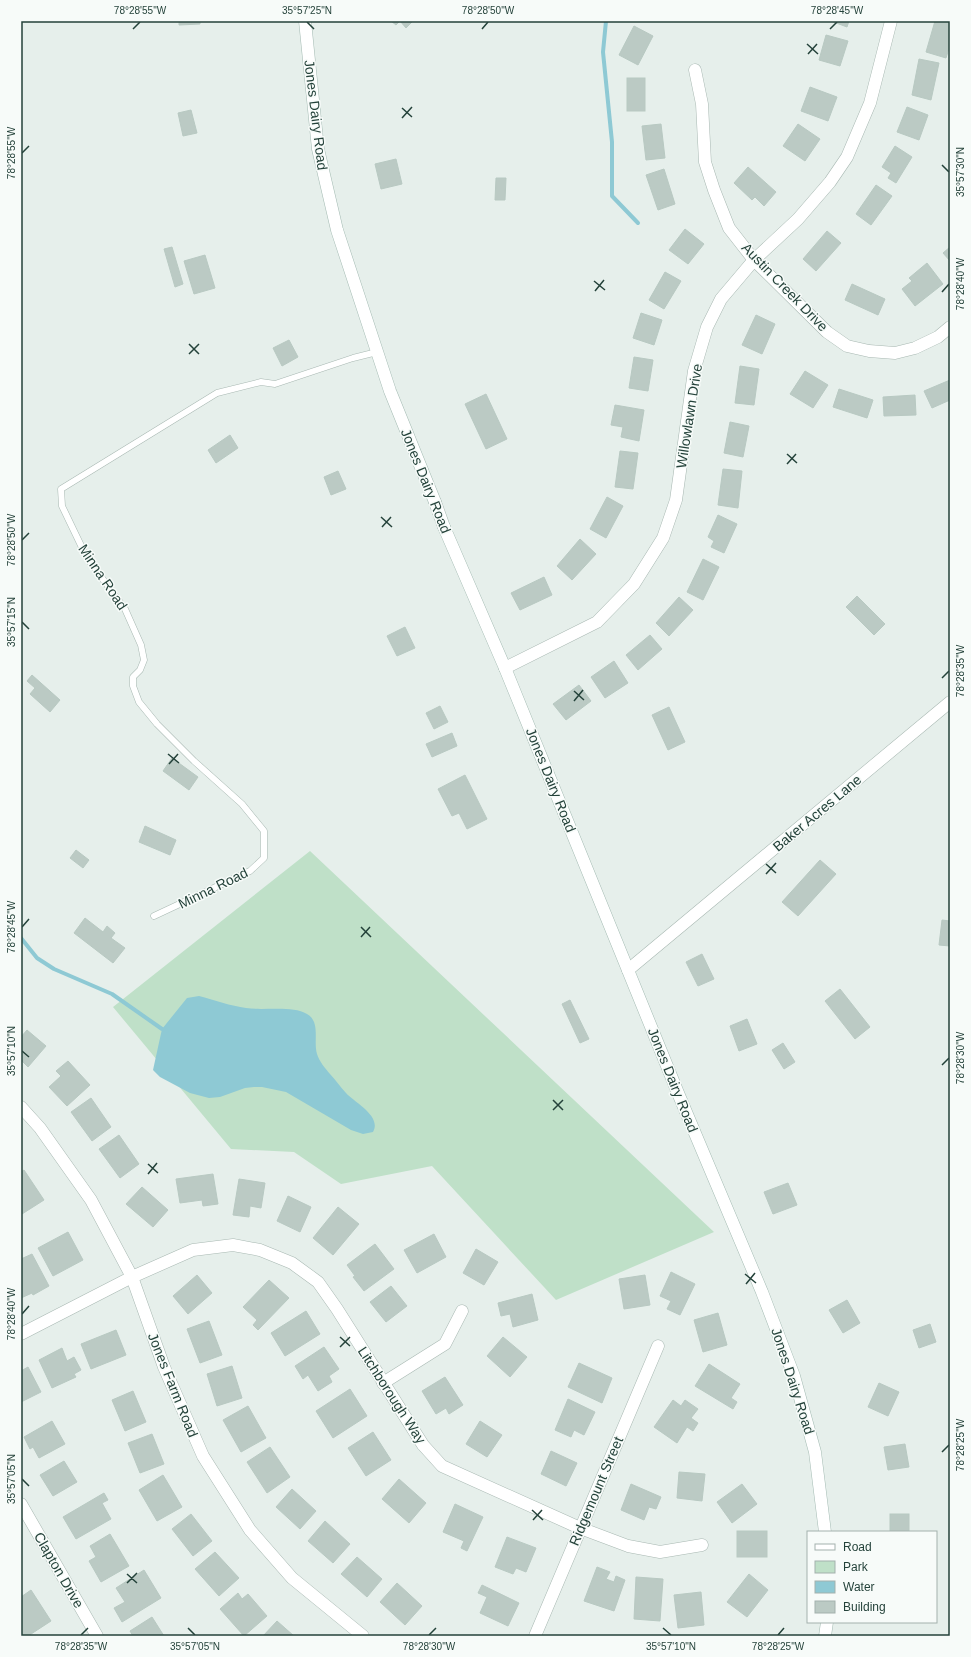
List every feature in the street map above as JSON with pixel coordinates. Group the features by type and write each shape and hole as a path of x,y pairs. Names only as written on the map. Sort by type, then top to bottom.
{"street":[{"name":"Jones Dairy Road","path":"305,21 318,149 337,230 390,391 444,527 506,668 681,1100 762,1292 794,1376 815,1452 825,1531"},
{"name":"Willowlawn Drive","path":"506,668 597,622 634,584 663,538 676,500 694,371 707,327 721,299 754,260 798,218 830,182 847,157 870,103 891,21"},
{"name":"Austin Creek Drive","path":"695,70 702,104 705,162 729,228 754,260 776,280 827,332 847,346 869,351 896,353 915,348 938,337 950,327"},
{"name":"Baker Acres Lane","path":"628,970 950,702"},
{"name":"Jones Farm Road","path":"21,1107 40,1128 91,1200 132,1277 164,1367 202,1456 250,1530 287,1572 363,1636"},
{"name":"Litchborough Way","path":"21,1334 132,1277 193,1250 233,1245 260,1250 292,1263 318,1282 337,1309 423,1445 442,1466 580,1528 628,1546 660,1552 702,1545"},
{"path":"383,1383 445,1344 462,1311"},
{"name":"Ridgemount Street","path":"535,1636 658,1346"},
{"name":"Clapton Drive","path":"21,1504 97,1636"},
{"path":"825,1636 827,1623"}],"lane":[{"name":"Minna Road","path":"154,916 250,871 264,858 264,831 242,804 194,761 157,724 139,702 133,686 133,677 140,670 144,660 141,645 125,609 86,558 62,506 61,489 217,393 261,382 275,384 353,358 377,352"}],"green space":[{"path":"310,851 714,1232 556,1300 432,1166 341,1184 294,1152 231,1149 113,1007"}],"water":[{"path":"199,996 253,1009 286,1009 301,1011 311,1017 314,1022 316,1032 316,1049 319,1059 344,1091 371,1115 375,1126 373,1132 363,1134 351,1130 286,1092 262,1087 254,1087 245,1088 220,1097 209,1098 190,1093 160,1077 153,1070 162,1029 187,998"}],"building":[{"path":"179,21 200,21 200,24 179,25"},
{"path":"391,21 400,21 396,25"},
{"path":"400,21 413,21 406,28"},
{"path":"831,21 849,21 847,27"},
{"path":"935,21 950,22 950,45 946,58 926,52"},
{"path":"634,26 653,36 638,65 619,55"},
{"path":"826,35 848,41 840,66 819,60"},
{"path":"919,59 939,63 931,100 912,95"},
{"path":"627,78 645,78 645,111 627,111"},
{"path":"810,87 837,97 828,121 801,111"},
{"path":"907,107 928,115 919,140 897,132"},
{"path":"191,110 197,133 183,136 178,113"},
{"path":"661,124 665,158 646,160 642,126"},
{"path":"798,124 820,139 805,161 783,146"},
{"path":"895,146 912,157 896,183 888,178 891,173 882,167"},
{"path":"396,159 402,184 381,189 375,164"},
{"path":"748,167 776,192 764,206 755,197 752,200 734,183"},
{"path":"664,169 675,204 658,210 646,175"},
{"path":"496,178 506,178 505,200 495,200"},
{"path":"876,185 892,196 871,225 856,214"},
{"path":"685,229 704,244 688,264 669,250"},
{"path":"827,231 841,243 816,271 803,259"},
{"path":"172,247 183,284 175,287 164,249"},
{"path":"950,247 950,261 943,253"},
{"path":"205,255 215,288 194,294 184,261"},
{"path":"927,263 943,284 915,306 902,289 912,281 909,278"},
{"path":"665,272 681,281 664,309 649,300"},
{"path":"852,284 885,299 878,315 845,300"},
{"path":"641,313 662,320 654,345 633,338"},
{"path":"756,315 775,324 762,354 742,345"},
{"path":"289,340 298,357 282,366 273,348"},
{"path":"634,357 653,360 648,391 629,388"},
{"path":"740,366 759,369 754,405 735,403"},
{"path":"805,371 828,385 813,408 790,394"},
{"path":"950,380 950,400 932,408 924,391"},
{"path":"839,389 873,400 867,418 833,407"},
{"path":"486,394 507,439 486,449 465,404"},
{"path":"915,395 916,415 884,416 883,397"},
{"path":"615,405 644,410 639,441 621,437 623,427 611,425"},
{"path":"730,422 749,426 743,457 724,453"},
{"path":"230,435 238,448 216,463 208,450"},
{"path":"620,451 638,453 633,489 615,487"},
{"path":"723,469 742,471 738,508 718,505"},
{"path":"338,471 346,489 331,495 324,477"},
{"path":"607,497 623,506 606,538 590,529"},
{"path":"718,515 737,524 724,553 711,547 714,541 708,537"},
{"path":"580,539 596,554 572,580 557,566"},
{"path":"703,559 719,567 703,600 687,592"},
{"path":"544,577 552,595 520,610 511,593"},
{"path":"857,596 885,624 874,635 846,607"},
{"path":"679,597 693,610 669,636 656,623"},
{"path":"405,627 415,648 397,656 387,636"},
{"path":"650,635 662,649 638,670 626,655"},
{"path":"614,661 628,683 605,698 591,677"},
{"path":"32,675 60,700 50,712 30,694 35,688 27,681"},
{"path":"579,685 591,701 566,720 553,704"},
{"path":"440,706 448,722 434,729 426,713"},
{"path":"669,707 685,742 668,750 652,715"},
{"path":"452,733 457,746 432,757 426,744"},
{"path":"172,758 198,777 189,790 163,771"},
{"path":"465,775 487,819 467,829 459,813 452,816 438,789"},
{"path":"145,826 176,840 170,855 139,842"},
{"path":"76,850 89,860 83,868 70,858"},
{"path":"820,860 836,874 798,916 782,902"},
{"path":"85,918 103,932 107,926 115,933 111,938 125,948 113,963 74,933"},
{"path":"942,920 950,921 950,946 939,945"},
{"path":"702,954 714,979 698,986 686,962"},
{"path":"840,989 870,1027 855,1039 825,1001"},
{"path":"570,1000 589,1039 580,1043 562,1004"},
{"path":"747,1019 757,1044 739,1051 730,1026"},
{"path":"27,1030 46,1046 28,1067 21,1060 21,1037"},
{"path":"783,1043 795,1062 784,1069 772,1050"},
{"path":"68,1061 90,1085 67,1106 49,1087 61,1076 56,1071"},
{"path":"91,1098 111,1127 92,1141 71,1112"},
{"path":"119,1135 139,1164 120,1178 99,1149"},
{"path":"24,1170 44,1200 22,1214 21,1172"},
{"path":"213,1174 218,1204 203,1206 202,1200 180,1203 176,1179"},
{"path":"239,1179 265,1183 261,1208 250,1206 249,1217 233,1215"},
{"path":"788,1183 797,1205 773,1214 764,1192"},
{"path":"142,1187 168,1210 153,1227 126,1204"},
{"path":"288,1196 311,1207 300,1232 277,1221"},
{"path":"338,1207 359,1224 333,1255 313,1238"},
{"path":"68,1232 83,1260 53,1276 38,1248"},
{"path":"434,1234 446,1257 417,1273 404,1250"},
{"path":"375,1244 394,1269 364,1291 353,1277 355,1276 347,1265"},
{"path":"476,1249 498,1262 484,1285 463,1273"},
{"path":"32,1254 49,1286 33,1295 32,1293 21,1298 21,1259"},
{"path":"671,1272 695,1284 680,1315 667,1309 671,1301 660,1296"},
{"path":"197,1275 212,1293 188,1314 173,1296"},
{"path":"645,1275 650,1305 624,1309 619,1279"},
{"path":"269,1280 289,1298 258,1330 253,1325 257,1320 243,1307"},
{"path":"391,1286 407,1306 386,1322 370,1302"},
{"path":"532,1294 538,1320 513,1327 510,1314 501,1316 498,1303"},
{"path":"847,1300 860,1323 843,1333 829,1310"},
{"path":"306,1311 320,1334 285,1356 271,1333"},
{"path":"718,1313 727,1345 703,1352 694,1320"},
{"path":"209,1321 222,1355 200,1363 187,1329"},
{"path":"930,1324 936,1342 919,1348 913,1330"},
{"path":"116,1330 126,1355 91,1369 81,1344"},
{"path":"503,1337 527,1357 510,1377 487,1356"},
{"path":"324,1347 339,1369 329,1376 332,1382 318,1391 308,1375 303,1379 295,1366"},
{"path":"62,1348 67,1361 74,1357 81,1370 74,1374 76,1377 52,1388 39,1360"},
{"path":"579,1363 612,1378 602,1403 568,1387"},
{"path":"709,1364 740,1384 731,1398 737,1402 733,1409 695,1386"},
{"path":"232,1366 242,1398 217,1406 207,1374"},
{"path":"28,1367 41,1392 21,1402 21,1371"},
{"path":"445,1377 463,1405 449,1414 446,1408 436,1414 422,1391"},
{"path":"879,1383 899,1392 888,1416 868,1407"},
{"path":"350,1389 367,1416 333,1438 316,1411"},
{"path":"133,1391 146,1422 125,1431 112,1400"},
{"path":"568,1399 595,1412 584,1435 574,1430 571,1437 555,1430"},
{"path":"673,1400 681,1406 685,1400 698,1409 691,1418 698,1423 693,1431 687,1427 677,1443 654,1427"},
{"path":"248,1406 266,1438 241,1452 223,1420"},
{"path":"52,1421 65,1444 39,1458 33,1447 30,1449 24,1437"},
{"path":"480,1421 502,1435 487,1457 466,1444"},
{"path":"373,1432 391,1460 366,1476 348,1448"},
{"path":"152,1434 164,1464 140,1473 128,1443"},
{"path":"905,1444 909,1467 888,1470 884,1447"},
{"path":"270,1447 290,1477 267,1493 247,1462"},
{"path":"551,1451 577,1463 566,1486 541,1474"},
{"path":"64,1461 77,1482 53,1496 40,1475"},
{"path":"679,1472 705,1474 702,1501 677,1498"},
{"path":"163,1475 182,1507 157,1521 139,1490"},
{"path":"399,1479 426,1503 409,1523 382,1499"},
{"path":"631,1484 661,1497 656,1509 649,1507 644,1520 621,1510"},
{"path":"742,1484 757,1504 732,1523 717,1502"},
{"path":"292,1489 316,1511 300,1529 276,1507"},
{"path":"104,1493 108,1500 102,1503 111,1519 76,1539 63,1517"},
{"path":"455,1504 483,1517 467,1551 461,1548 464,1541 443,1532"},
{"path":"191,1514 212,1541 193,1556 172,1529"},
{"path":"890,1514 909,1514 909,1531 890,1531"},
{"path":"325,1521 350,1544 333,1563 308,1541"},
{"path":"737,1531 767,1531 767,1557 737,1557"},
{"path":"110,1534 129,1566 101,1582 89,1561 96,1557 90,1546"},
{"path":"507,1537 536,1548 526,1572 516,1568 513,1574 495,1567"},
{"path":"215,1552 239,1578 219,1596 195,1569"},
{"path":"357,1557 382,1579 367,1597 341,1574"},
{"path":"597,1567 610,1572 606,1579 614,1582 616,1576 625,1580 614,1611 584,1601"},
{"path":"144,1570 161,1598 122,1622 114,1608 125,1602 116,1588"},
{"path":"749,1574 768,1590 747,1617 727,1602"},
{"path":"636,1577 663,1579 660,1621 634,1619"},
{"path":"397,1583 422,1606 405,1625 380,1602"},
{"path":"482,1585 519,1603 508,1626 480,1613 487,1597 478,1593"},
{"path":"31,1590 51,1621 28,1636 23,1636 21,1632 21,1597"},
{"path":"701,1592 704,1625 678,1628 674,1595"},
{"path":"238,1593 242,1599 248,1594 267,1616 244,1636 220,1609"},
{"path":"152,1617 164,1636 133,1636 130,1631"},
{"path":"277,1621 294,1636 263,1636"}],"waterway":[{"path":"606,21 603,52 612,142 612,196 638,223"},
{"path":"21,938 37,958 54,969 112,994 167,1031"}]}
